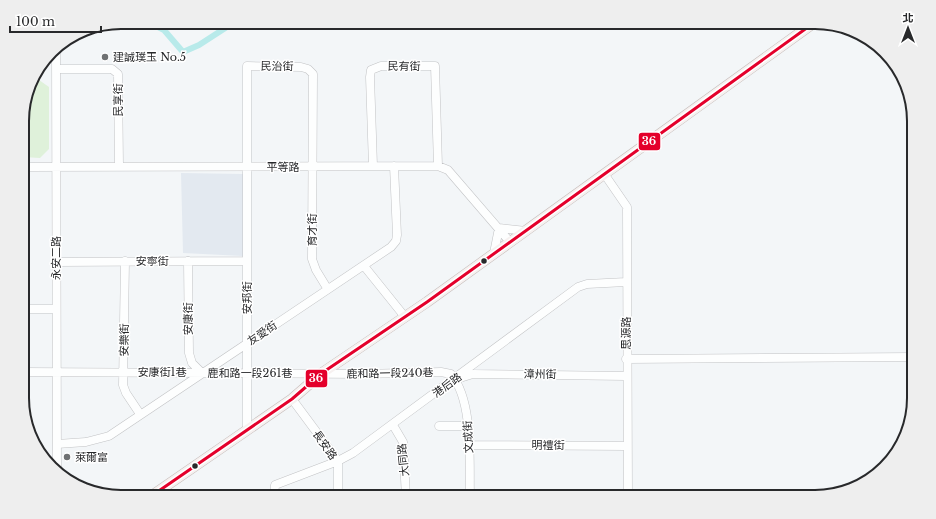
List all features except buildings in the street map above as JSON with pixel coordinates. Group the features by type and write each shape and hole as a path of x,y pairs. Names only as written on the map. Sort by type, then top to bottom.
{"main road":[{"path":"160,490 292,399 322,373 405,317 605,175 806,29"}],"street":[{"name":"永安二路","path":"56,56 57,464"},
{"name":"民治街","path":"248,167 247,66 301,67 311,71 314,82 312,167"},
{"name":"民有街","path":"373,166 370,76 371,70 381,66 435,66 438,166"},
{"name":"民享街","path":"56,69 112,68 118,74 119,167"},
{"name":"友愛街","path":"57,444 99,439 109,436 201,372 247,344 391,247 396,240 394,166"},
{"name":"平等路","path":"29,167 438,166"},
{"path":"438,166 448,170 510,242"},
{"name":"安邦街","path":"247,429 248,167"},
{"name":"育才街","path":"312,167 312,259 316,270 328,288"},
{"name":"思源路","path":"605,175 627,207 626,376 628,490"},
{"path":"499,228 526,230"},
{"path":"494,253 499,228"},
{"name":"安康街","path":"188,261 189,353 192,363 201,372"},
{"name":"安寧街","path":"56,262 247,261"},
{"name":"安樂街","path":"125,262 123,372 126,393 140,414"},
{"path":"364,266 405,317"},
{"name":"港后路","path":"275,490 275,485 338,461 354,453 455,379 519,328 578,287 587,284 626,282"},
{"path":"29,309 56,309"},
{"path":"626,359 907,357"},
{"name":"安康街1巷","path":"29,372 201,372"},
{"name":"鹿和路一段261巷","path":"201,372 322,373"},
{"name":"鹿和路一段240巷","path":"322,373 363,374 441,372 451,374 455,379"},
{"name":"漳州街","path":"455,379 473,374 626,376"},
{"name":"文成街","path":"455,379 466,404 470,490"},
{"name":"長安路","path":"292,399 338,461 338,490"},
{"name":"大同路","path":"393,425 403,442 406,490"},
{"path":"440,426 467,426"},
{"name":"明禮街","path":"468,444 627,446"}],"shaded area":[{"path":"181,173 243,174 243,256 183,253"}],"green space":[{"path":"39,80 49,87 49,149 40,158 29,157 29,115 32,97"}],"waterway":[{"path":"162,29 183,52 199,45 224,29"}],"transit line":[{"name":"36","path":"160,490 292,399 322,373 427,302 805,29"}],"place":[{"name":"建誠璞玉 No.5","path":"105,57"},
{"name":"萊爾富","path":"67,457"}]}
